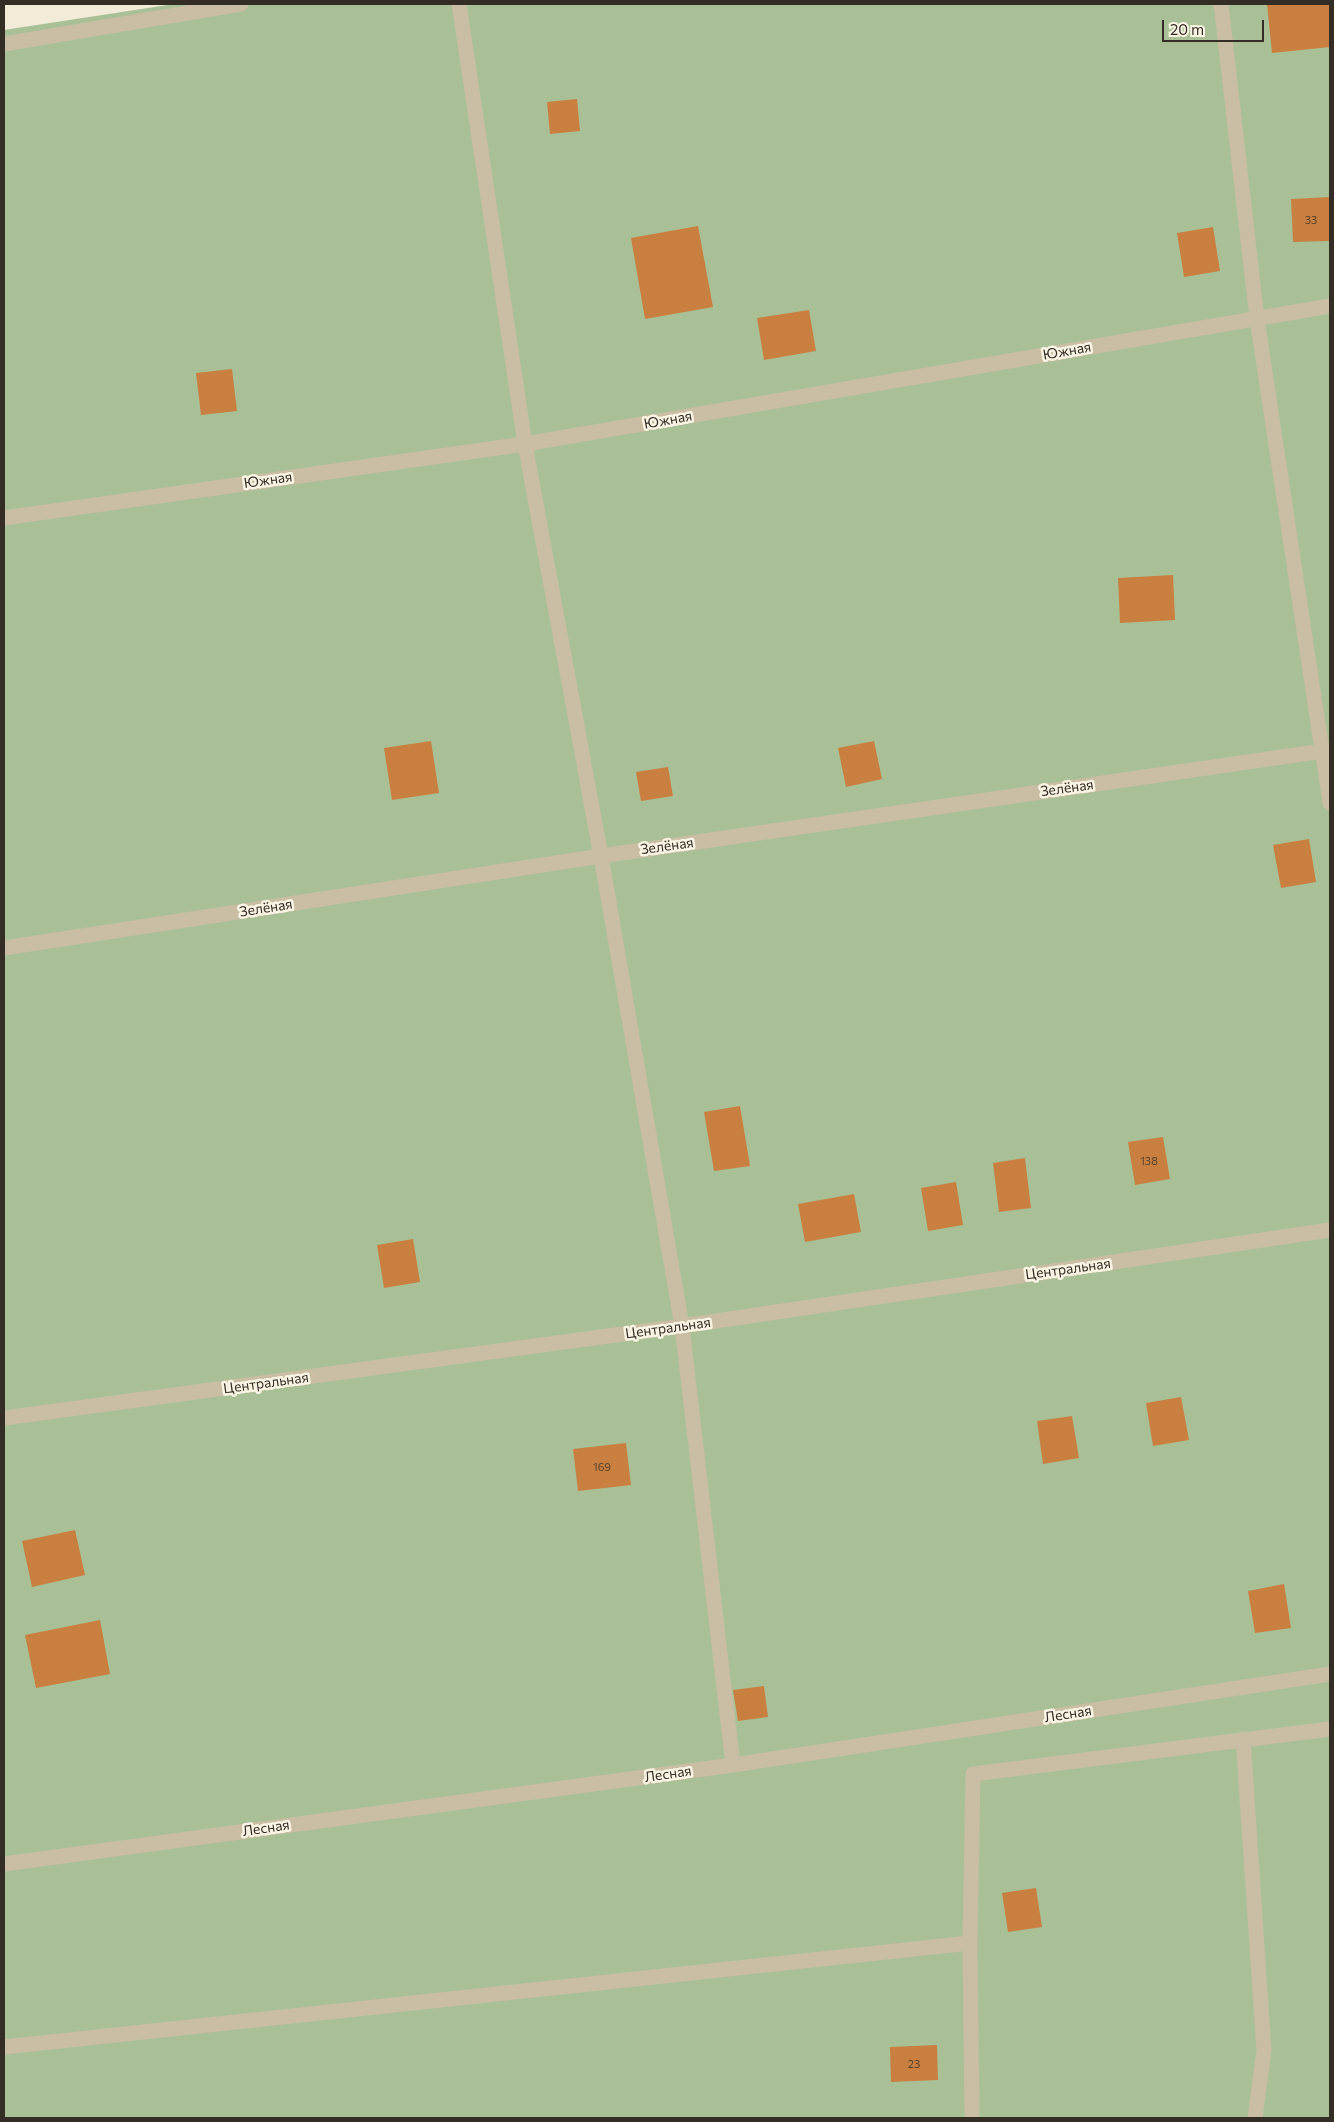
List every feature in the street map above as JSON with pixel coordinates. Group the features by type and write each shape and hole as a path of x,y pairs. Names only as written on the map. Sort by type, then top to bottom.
{"lane":[{"path":"4,44 241,4"},
{"path":"459,4 526,444 601,856 682,1326 734,1765"},
{"path":"1221,4 1257,319 1327,751 1330,803"},
{"name":"Южная","path":"4,518 526,444 1330,306"},
{"name":"Зелёная","path":"4,948 601,856 1327,751"},
{"name":"Центральная","path":"4,1418 682,1326 1330,1230"},
{"name":"Лесная","path":"4,1864 734,1765 1330,1674"},
{"path":"972,2118 970,1943 973,1774 1330,1729"},
{"path":"1243,1739 1264,2050 1255,2118"},
{"path":"4,2047 970,1943"}],"green space":[{"path":"174,4 1330,4 1330,2118 4,2118 4,30"}],"building":[{"path":"1267,4 1330,4 1330,47 1272,53"},
{"path":"577,99 580,131 550,134 547,102"},
{"path":"1330,197 1330,241 1293,242 1291,199"},
{"path":"698,226 713,307 645,319 631,238"},
{"path":"1213,227 1220,271 1184,277 1177,233"},
{"path":"809,310 816,351 764,360 757,318"},
{"path":"232,369 237,411 201,415 196,373"},
{"path":"1173,575 1175,620 1120,623 1118,578"},
{"path":"431,741 439,793 392,800 384,748"},
{"path":"874,741 882,779 846,787 838,748"},
{"path":"668,767 673,796 641,801 636,772"},
{"path":"1309,839 1316,882 1281,888 1273,845"},
{"path":"740,1106 750,1166 714,1171 704,1112"},
{"path":"1163,1137 1170,1179 1135,1185 1128,1142"},
{"path":"1025,1158 1031,1208 999,1212 993,1163"},
{"path":"956,1182 963,1225 928,1231 921,1188"},
{"path":"854,1194 861,1232 805,1242 798,1204"},
{"path":"413,1239 420,1282 384,1288 377,1245"},
{"path":"1181,1397 1189,1440 1153,1446 1146,1403"},
{"path":"1072,1416 1079,1458 1043,1464 1037,1421"},
{"path":"626,1443 631,1485 578,1491 573,1449"},
{"path":"75,1530 85,1575 32,1587 22,1541"},
{"path":"1284,1584 1291,1628 1255,1633 1248,1591"},
{"path":"100,1620 110,1674 36,1688 25,1635"},
{"path":"764,1686 768,1717 738,1721 733,1690"},
{"path":"1036,1888 1042,1927 1008,1932 1002,1893"},
{"path":"937,2045 938,2080 891,2082 890,2047"}]}
